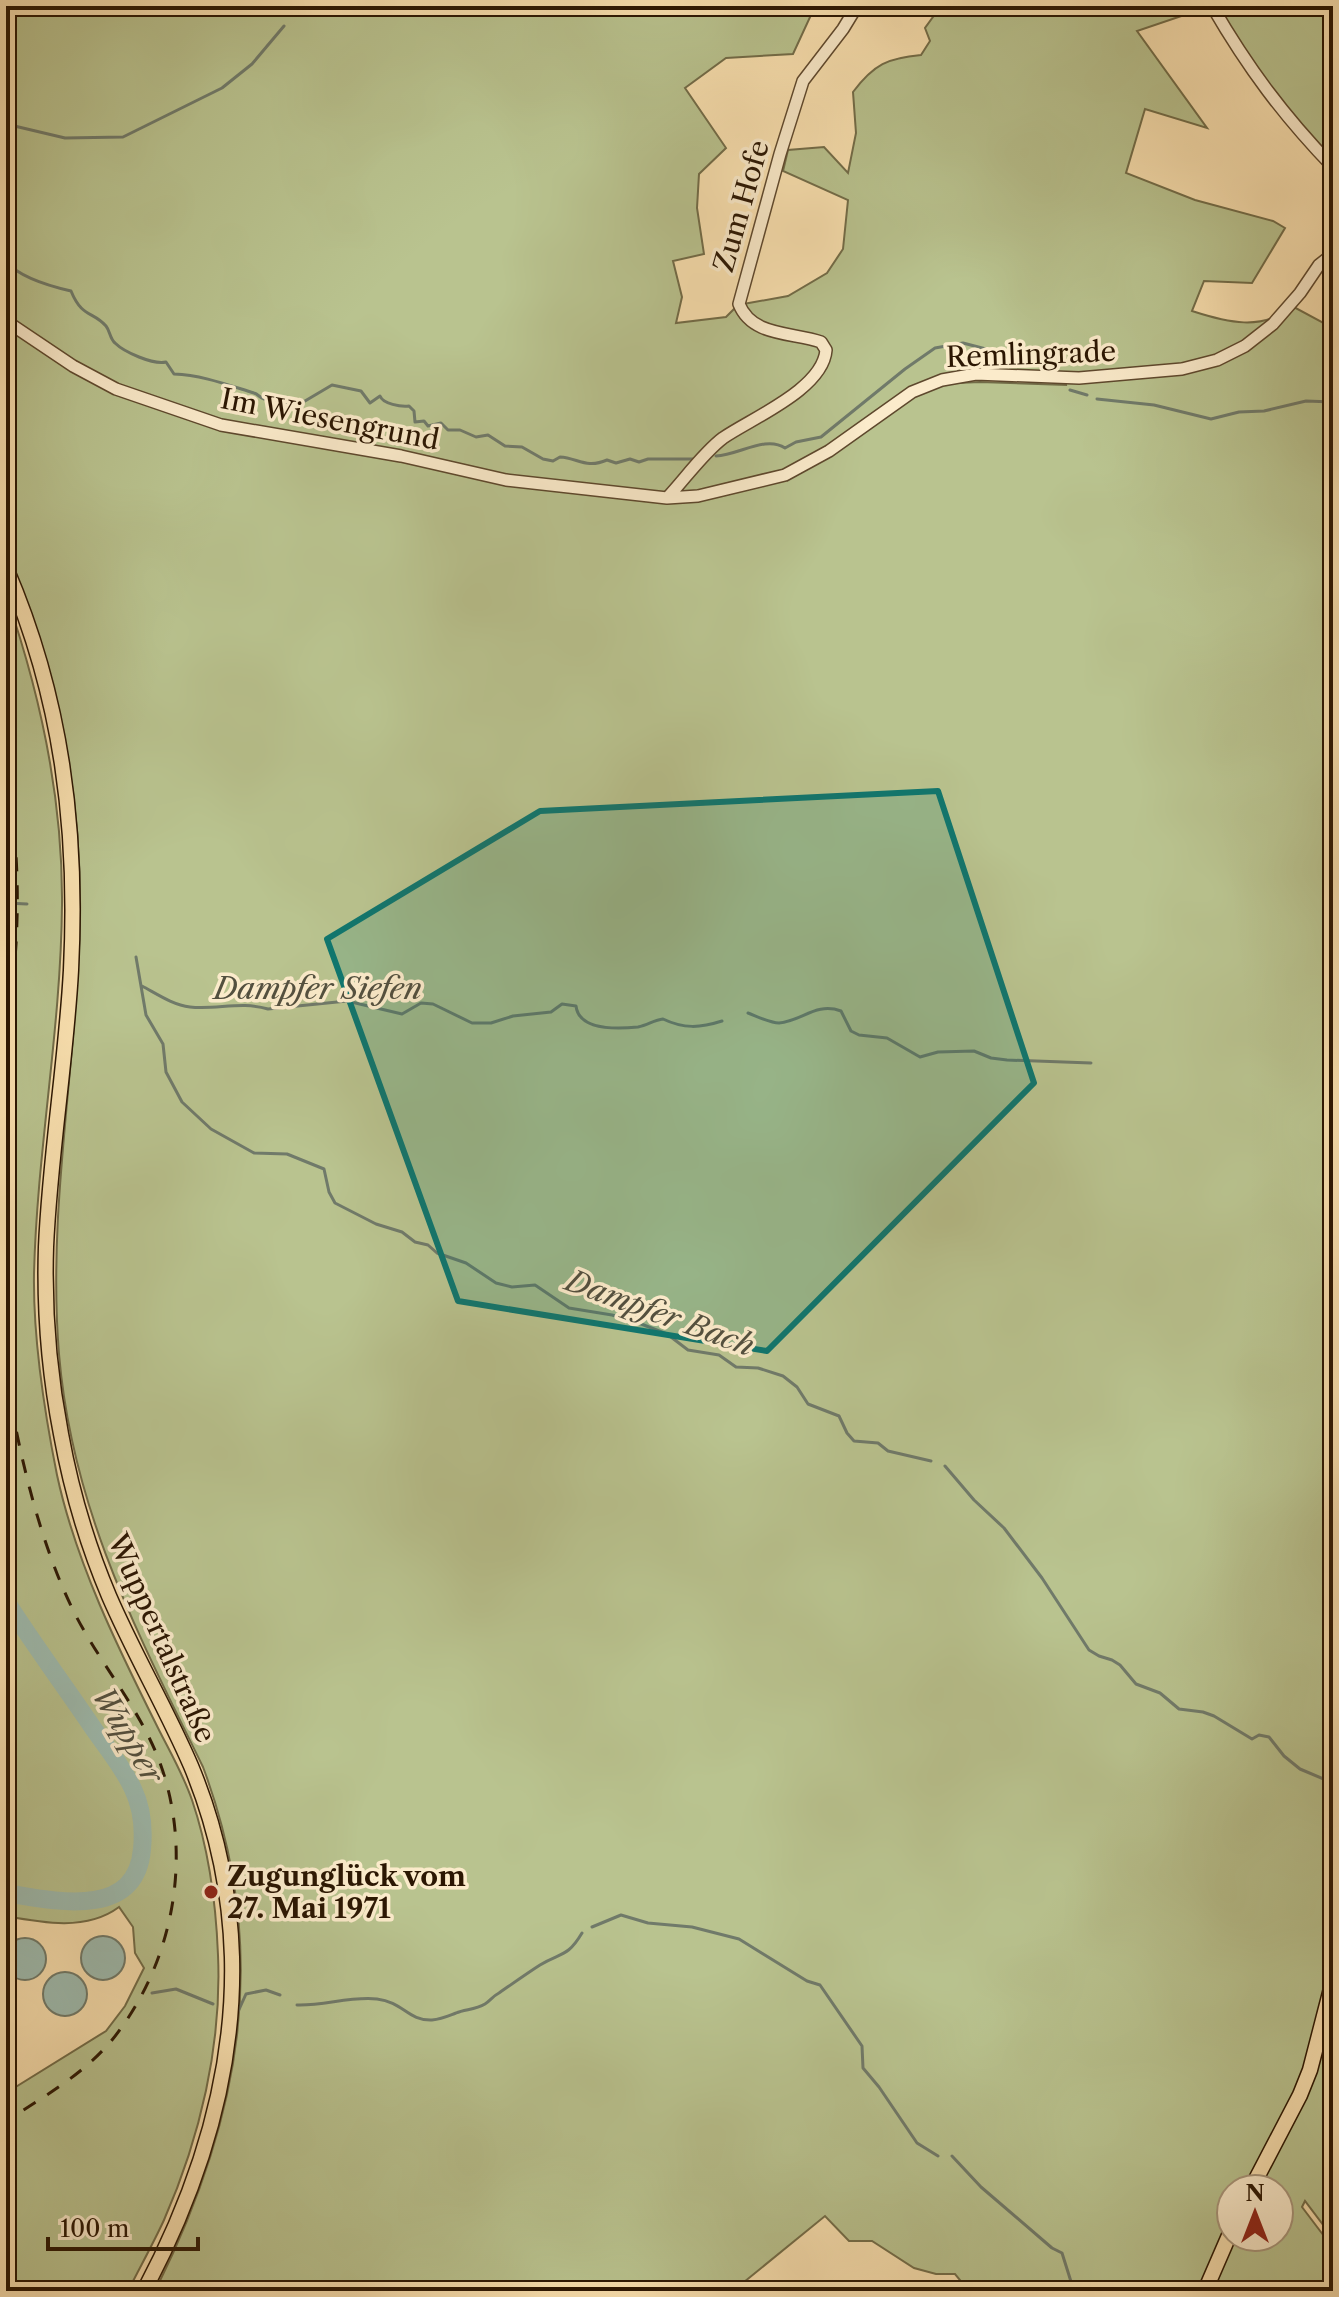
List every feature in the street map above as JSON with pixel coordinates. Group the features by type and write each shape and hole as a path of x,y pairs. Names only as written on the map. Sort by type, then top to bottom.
{"main road":[{"name":"Wuppertalstraße","path":"6,568 47,685 64,766 72,835 71,974 46,1247 47,1330 56,1410 73,1490 107,1592 193,1770 211,1824 225,1886 232,1955 229,2024 214,2112 189,2192 144,2291"},
{"path":"1259,2173 1310,2070 1333,1981"},
{"path":"1205,2291 1221,2253"}],"street":[{"name":"Zum Hofe","path":"667,498 719,442 780,405 812,376 824,360 826,350 821,342 755,324 741,311 739,304 803,81 857,6"},
{"path":"1212,6 1253,75 1333,167"},
{"name":"Remlingrade","path":"667,498 698,496 785,475 829,451 912,392 942,380 976,374 1079,378 1182,369 1217,360 1245,346 1273,324 1319,265 1333,254"},
{"name":"Im Wiesengrund","path":"6,321 73,366 116,389 221,425 401,456 506,480 667,498"}],"highlighted area":[{"path":"938,791 1034,1083 767,1351 458,1301 327,939 540,811"}],"green space":[{"path":"6,6 807,6 811,15 793,54 726,58 685,88 726,148 699,174 697,208 704,254 673,261 682,297 676,323 726,317 738,305 788,296 827,273 843,249 848,200 783,171 788,150 824,147 848,173 856,133 853,92 882,64 921,55 930,41 925,28 941,6 1211,6 1137,31 1207,128 1145,109 1126,173 1195,200 1273,221 1285,228 1252,283 1204,281 1192,311 1218,319 1257,322 1281,314 1292,306 1333,328 1333,2238 1305,2201 1302,2207 1333,2248 1333,2291 1209,2291 1226,2253 1295,2253 1295,2173 1215,2173 1215,2252 1198,2291 969,2291 955,2274 936,2274 914,2268 872,2241 849,2241 825,2216 733,2291 155,2291 185,2227 208,2163 226,2098 237,2034 241,1969 237,1903 224,1836 203,1767 131,1617 111,1567 78,1465 66,1411 56,1299 57,1245 78,974 80,872 77,825 63,732 53,686 24,596 6,552","holes":["1004,375 1065,380 1066,385 934,384 914,393 928,384"]},
{"path":"1217,6 1333,6 1333,163 1249,62"},
{"path":"6,595 30,671 48,748 61,865 58,998 34,1274 35,1325 44,1401 65,1508 87,1573 113,1636 192,1800 207,1857 217,1935 216,2023 198,2124 177,2189 128,2291 6,2291 6,2093 106,2031 125,2006 144,1968 135,1953 133,1927 119,1907 93,1920 79,1922 50,1923 6,1916"}],"shaded area":[{"path":"103,1936 118,1943 125,1958 118,1973 103,1980 88,1973 81,1958 88,1943"},
{"path":"25,1938 40,1944 46,1959 40,1974 25,1980 10,1974 4,1959 10,1944"},
{"path":"65,1972 80,1979 87,1994 80,2009 65,2016 50,2009 43,1994 50,1979"}],"waterway":[{"path":"6,124 65,138 123,137 222,88 252,64 284,26"},
{"path":"6,262 27,277 71,291 79,306 106,326 119,347 132,354 154,362 166,362 174,374 215,381 282,405 305,401 332,385 361,391 370,403 380,396 388,403 409,406 414,411 415,422 424,421 428,426 441,423 448,430 460,430 476,437 488,435 505,446 522,447 543,459 553,461 560,457 593,463 607,460 616,463 630,459 639,462 648,459 694,459"},
{"path":"716,456 769,444 785,448 796,442 821,437 935,348 963,343 1055,367"},
{"path":"1070,390 1087,395"},
{"path":"1097,399 1154,405 1211,419 1306,401 1333,402"},
{"name":"Dampfer Bach","path":"6,903 27,904"},
{"name":"Dampfer Bach","path":"136,957 146,1015 163,1044 166,1072 182,1102 211,1129 254,1153 287,1154 324,1169 335,1203 376,1224 402,1232 437,1253 466,1263 496,1283 512,1287 535,1285 569,1308 636,1322 667,1334 688,1350 719,1355 736,1367 758,1368 783,1376 797,1387 808,1404 839,1416 854,1441 878,1443 888,1451 931,1461"},
{"name":"Dampfer Siefen","path":"142,986 177,1004 200,1008 248,1006 268,1009 347,1001 402,1014 421,1003 433,1004 472,1023 491,1023 513,1016 551,1012 562,1004 576,1006 584,1020 610,1028 638,1027 663,1019 692,1026 722,1021"},
{"name":"Dampfer Siefen","path":"748,1013 779,1023 816,1010 841,1011 851,1031 887,1038 920,1057 938,1052 974,1051 1007,1060 1091,1063"},
{"name":"Dampfer Bach","path":"945,1466 974,1500 1004,1528 1042,1578 1089,1650 1120,1665 1136,1684 1160,1693 1179,1709 1214,1716 1252,1739 1259,1735 1269,1737 1284,1756 1300,1769 1333,1783"},
{"name":"Wupper","path":"6,1601 124,1773 138,1804 143,1834 136,1872 125,1887 109,1896 90,1901 69,1901 6,1893"},
{"name":"Wupper","path":"121,1891 125,1896"},
{"path":"592,1927 621,1915 648,1923 692,1927 739,1939 807,1981 820,1985 862,2046 863,2068 917,2143 938,2156"},
{"path":"297,2005 377,1999 417,2018 439,2019 485,2004 540,1965 568,1951 582,1933"},
{"path":"152,1993 176,1989 213,2004"},
{"path":"237,2014 246,1994 266,1990 280,1995"},
{"path":"952,2156 981,2187 1052,2248 1062,2253 1073,2288 1077,2291"}],"railway":[{"path":"6,774 17,875 14,973 6,1041"},
{"path":"6,1377 32,1498 62,1586 85,1632 139,1718 157,1755 169,1791 175,1829 176,1866 164,1941 134,2009 112,2040 89,2064 6,2121"}],"place":[{"name":"Zugunglück vom 27. Mai 1971","path":"211,1892"}]}
